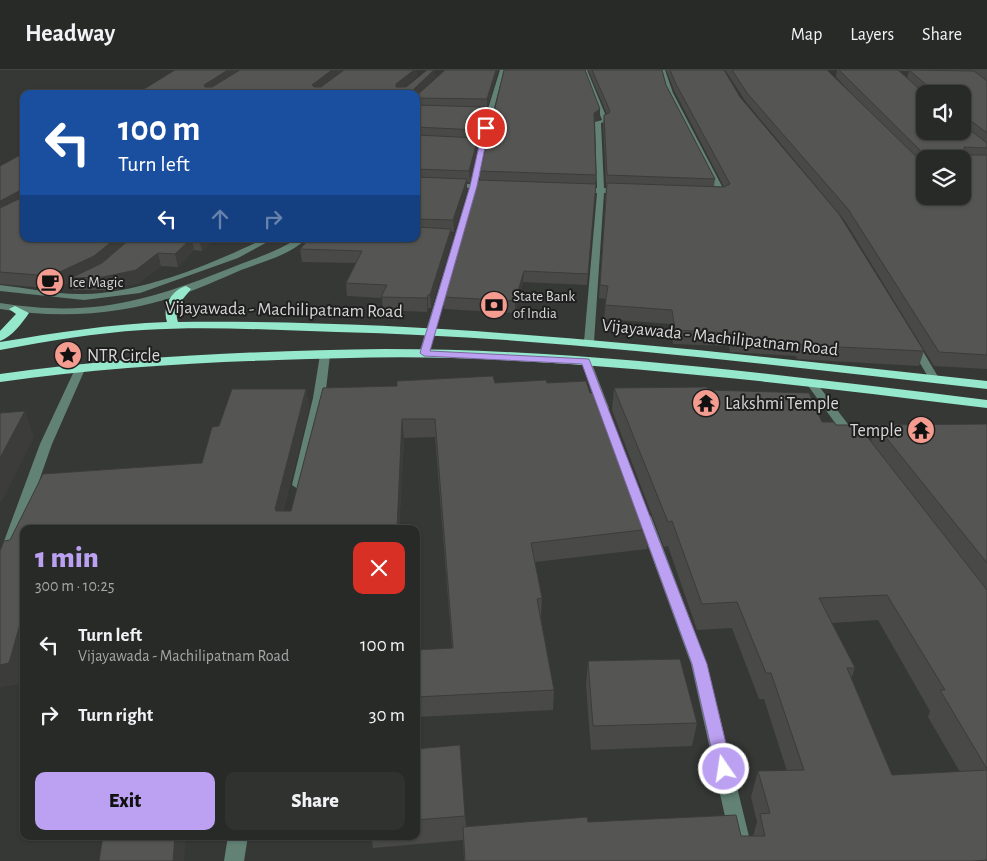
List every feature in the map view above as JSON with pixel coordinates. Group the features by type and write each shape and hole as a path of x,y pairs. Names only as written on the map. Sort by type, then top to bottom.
{"highway":[{"path":"174,326 170,316 170,309 186,289"},
{"path":"0,337 16,323 23,313 15,309"},
{"name":"Vijayawada - Machilipatnam Road","path":"0,346 92,331 174,326 431,330 589,342 987,385"},
{"name":"Vijayawada - Machilipatnam Road","path":"0,378 81,367 190,358 372,352 424,353 586,361 811,382 987,404"}],"street":[{"path":"424,353 453,237 474,186 490,112 502,70"},
{"path":"585,70 605,121 598,122 602,155 602,191 589,342"},
{"path":"663,70 670,93 722,194 704,193"},
{"path":"480,112 490,112"},
{"path":"473,143 483,144"},
{"path":"445,185 503,187"},
{"path":"572,190 630,191"},
{"path":"0,288 84,297 140,290 189,274 264,242"},
{"path":"0,306 61,313 104,309 172,295 272,256 297,242"},
{"path":"56,294 74,286"},
{"path":"910,338 935,380"},
{"path":"294,501 319,398 325,355"},
{"path":"586,361 610,424"},
{"path":"0,572 46,444 81,367"},
{"path":"811,382 864,453"},
{"path":"637,498 699,664 745,861"},
{"path":"234,861 237,840"}],"building":[{"path":"175,70 228,70 204,85 205,87 212,87 240,70 332,70 312,85 314,87 321,87 344,70 414,70 396,84 396,87 406,87 427,70 434,70 414,90 142,90"},
{"path":"445,70 496,70 487,99 420,98 420,92"},
{"path":"504,70 585,70 600,109 594,113 596,175 480,171"},
{"path":"592,70 662,70 666,85 715,179 607,175 604,115 610,111"},
{"path":"670,70 724,70 740,97 839,214 924,351 818,346 800,344 799,342 732,338 731,333 675,330 672,310 605,305 608,286 600,285 607,183 724,187 730,184"},
{"path":"732,70 827,70 916,156 916,205 971,205 971,155 987,155 987,355 939,352 848,209 747,93"},
{"path":"839,70 898,70 916,86 916,140 971,140 971,131 987,143 987,148 964,147 964,150 920,150"},
{"path":"909,70 974,71 987,81 987,133 971,121 971,85 927,85"},
{"path":"420,105 485,107 478,130 420,127"},
{"path":"420,135 478,138 469,171 420,169"},
{"path":"20,155 20,191 0,201 0,166"},
{"path":"420,177 467,179 453,220 420,219"},
{"path":"478,180 596,184 588,274 524,271 515,301 443,297"},
{"path":"20,198 20,242 111,242 94,256 51,276 0,272 0,208"},
{"path":"420,227 451,229 430,295 427,298 381,297 387,285 346,283 362,251 300,249 306,242 420,242"},
{"path":"126,242 188,242 175,254 158,253 136,270 103,277 71,278 102,263"},
{"path":"493,376 495,383 546,380 547,383 586,381 590,393 598,393 650,529 531,543 542,598 537,599 554,690 420,697 420,650 453,648 435,419 402,419 397,525 20,525 20,624 9,663 0,665 0,551 4,541 10,540 43,474 202,463 212,427 219,426 232,389 306,389 275,509 276,511 291,511 323,388 397,386 397,381"},
{"path":"707,387 709,390 809,393 822,422 834,422 836,425 858,425 987,590 987,769 940,690 945,690 887,595 819,598 855,668 847,668 892,775 987,770 987,860 465,861 463,827 587,817 588,822 736,815 741,836 765,836 760,814 770,813 758,771 804,770 771,673 766,673 737,602 702,604 672,521 668,522 614,388"},
{"path":"25,411 0,458 0,413"},
{"path":"987,424 987,563 876,425"},
{"path":"680,659 697,723 593,726 588,661"},
{"path":"460,745 465,816 420,820 420,749"},
{"path":"102,840 175,840 173,861 99,861"}],"place":[{"name":"Ice Magic","path":"50,282"},
{"name":"State Bank of India","path":"494,305"},
{"name":"NTR Circle","path":"68,355"},
{"name":"Lakshmi Temple","path":"706,403"},
{"name":"Temple","path":"921,430"}],"route":[{"path":"486,128 474,186 424,353 586,361 699,664 724,769"}]}
